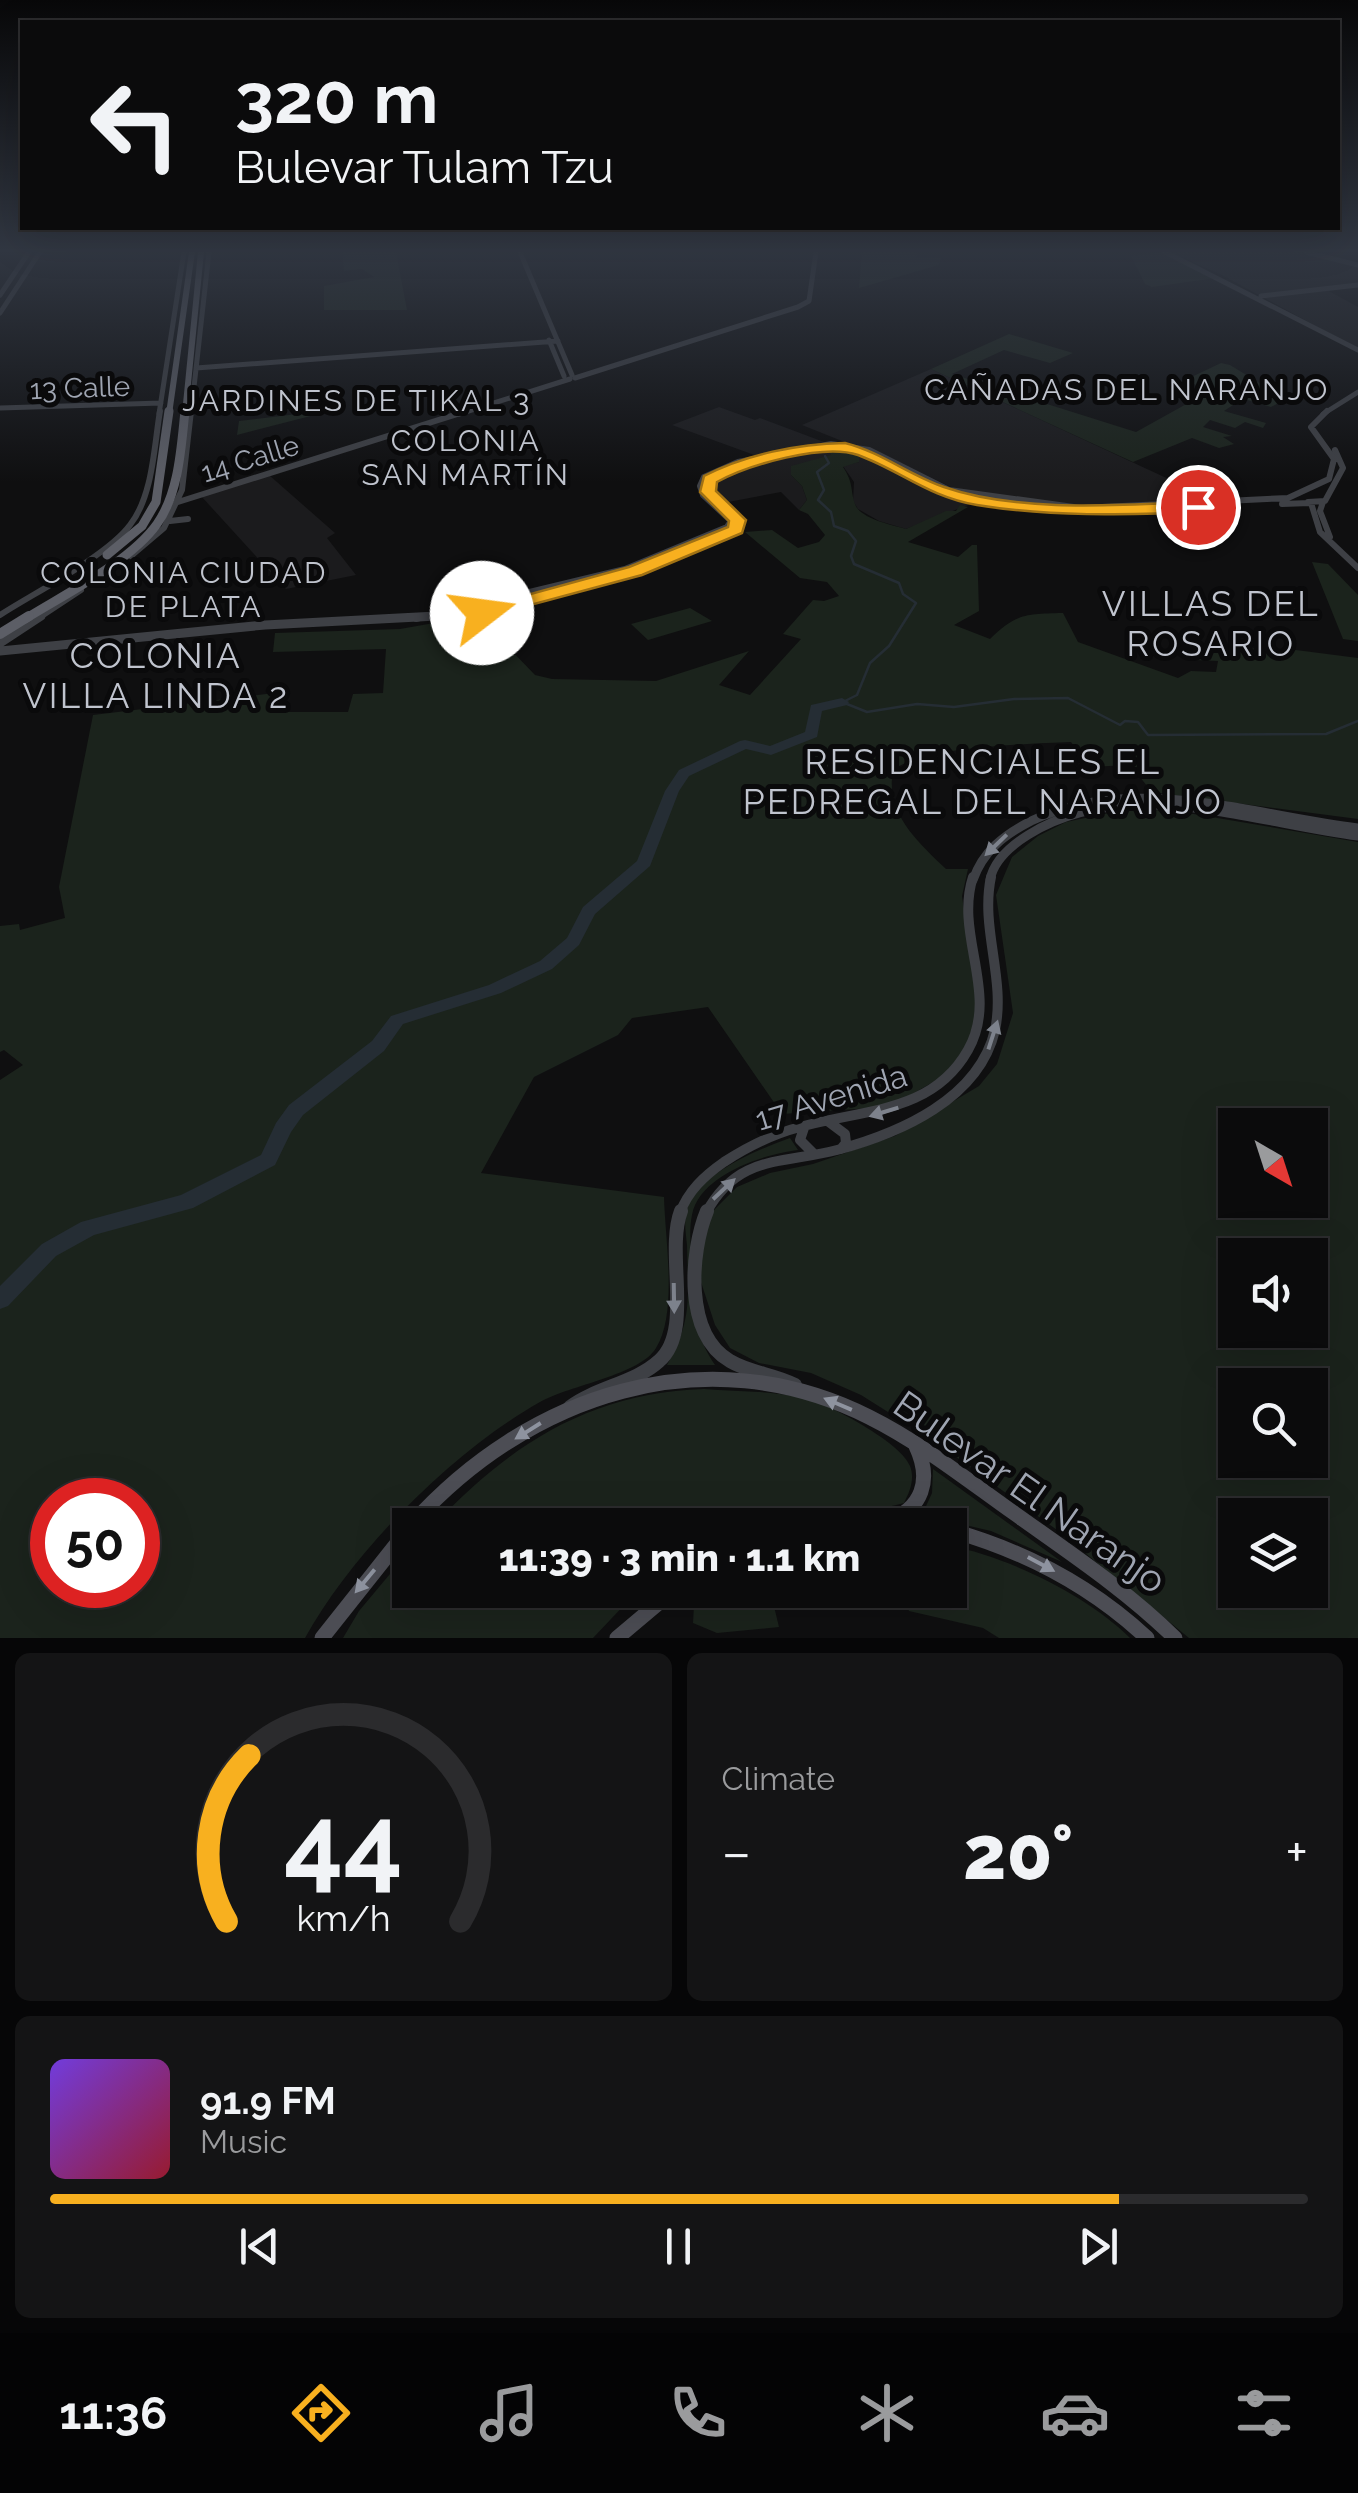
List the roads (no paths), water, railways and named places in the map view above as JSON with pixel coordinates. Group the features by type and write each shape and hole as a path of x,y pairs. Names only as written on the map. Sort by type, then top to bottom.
{"highway":[{"path":"0,626 131,538 149,517 156,502 181,328"},
{"path":"164,521 180,443 193,328"},
{"path":"162,401 174,377"},
{"path":"180,443 186,456"},
{"path":"0,634 131,548 164,521 178,502"}],"main road":[{"name":"Bulevar El Naranjo","path":"431,1508 490,1456 568,1408 647,1382 731,1375 802,1389 913,1442 1131,1595 1175,1638"},
{"path":"913,1442 926,1475 924,1492 914,1508"},
{"name":"Bulevar El Naranjo","path":"967,1535 1041,1564 1102,1600 1146,1638"},
{"name":"Bulevar El Naranjo","path":"322,1638 392,1550"},
{"path":"617,1638 653,1608"}],"street":[{"path":"0,615 112,542 132,524 148,483 173,328"},
{"path":"178,502 201,328"},
{"path":"553,328 571,378"},
{"name":"14 Calle","path":"178,502 731,328"},
{"path":"1315,328 1358,352"},
{"path":"196,368 557,339"},
{"path":"546,342 571,378"},
{"path":"0,650 431,624 636,571 733,528 738,521 710,494 707,484 721,472 773,456 822,447 874,456 936,490 962,498 1076,512 1264,501 1304,494 1329,479 1336,464 1311,427 1318,417 1358,395"},
{"path":"1358,395 1320,426 1320,434 1343,468 1320,512 1325,530 1358,565"},
{"name":"13 Calle","path":"0,409 109,408 162,401"},
{"name":"13 Calle","path":"0,409 162,401"},
{"path":"93,414 109,408"},
{"path":"1304,494 1324,501"},
{"path":"1304,494 1320,532 1358,565"},
{"path":"1131,508 1324,501"},
{"path":"0,650 148,543 164,521 188,520"},
{"name":"17 Avenida","path":"568,1408 586,1392 656,1365 669,1350 675,1333 675,1235 680,1211 698,1182 728,1159 806,1126 874,1116 919,1098 952,1072 967,1053 976,1040 982,1010 967,918 970,881 990,846 1036,816 1074,804 1146,796 1358,828"},
{"name":"17 Avenida","path":"802,1389 726,1361 711,1348 698,1322 695,1250 707,1206 737,1176 772,1160 841,1148 926,1112 970,1079 983,1061 1000,1008 985,932 984,896 1001,859 1031,833 1085,812 1160,805 1358,836"},
{"path":"826,1122 845,1134 846,1144 841,1148"},
{"path":"806,1126 800,1140 814,1154"}],"waterway":[{"path":"825,456 829,463 817,472 824,490 818,500 831,512 834,526 848,531 856,541 851,556 854,564 899,583 903,594 916,603 889,646 870,663 857,695 843,702"},
{"path":"842,702 867,712 917,704 954,707 1014,699 1068,698 1120,725 1125,721 1138,722 1148,735 1326,734 1358,721"},
{"path":"0,1300 49,1250 88,1228 186,1202 268,1160 296,1110 378,1046 397,1020 495,989 546,965 573,941 589,911 644,863 672,791 684,773 745,744 771,751 812,734 816,708 842,702"}],"district":[{"name":"CAÑADAS DEL NARANJO","path":"1127,389"},
{"name":"JARDINES DE TIKAL 3","path":"357,400"},
{"name":"COLONIA SAN MARTÍN","path":"466,457"},
{"name":"COLONIA CIUDAD DE PLATA","path":"184,589"},
{"name":"VILLAS DEL ROSARIO","path":"1211,623"},
{"name":"COLONIA VILLA LINDA 2","path":"156,675"},
{"name":"RESIDENCIALES EL PEDREGAL DEL NARANJO","path":"983,781"}]}
